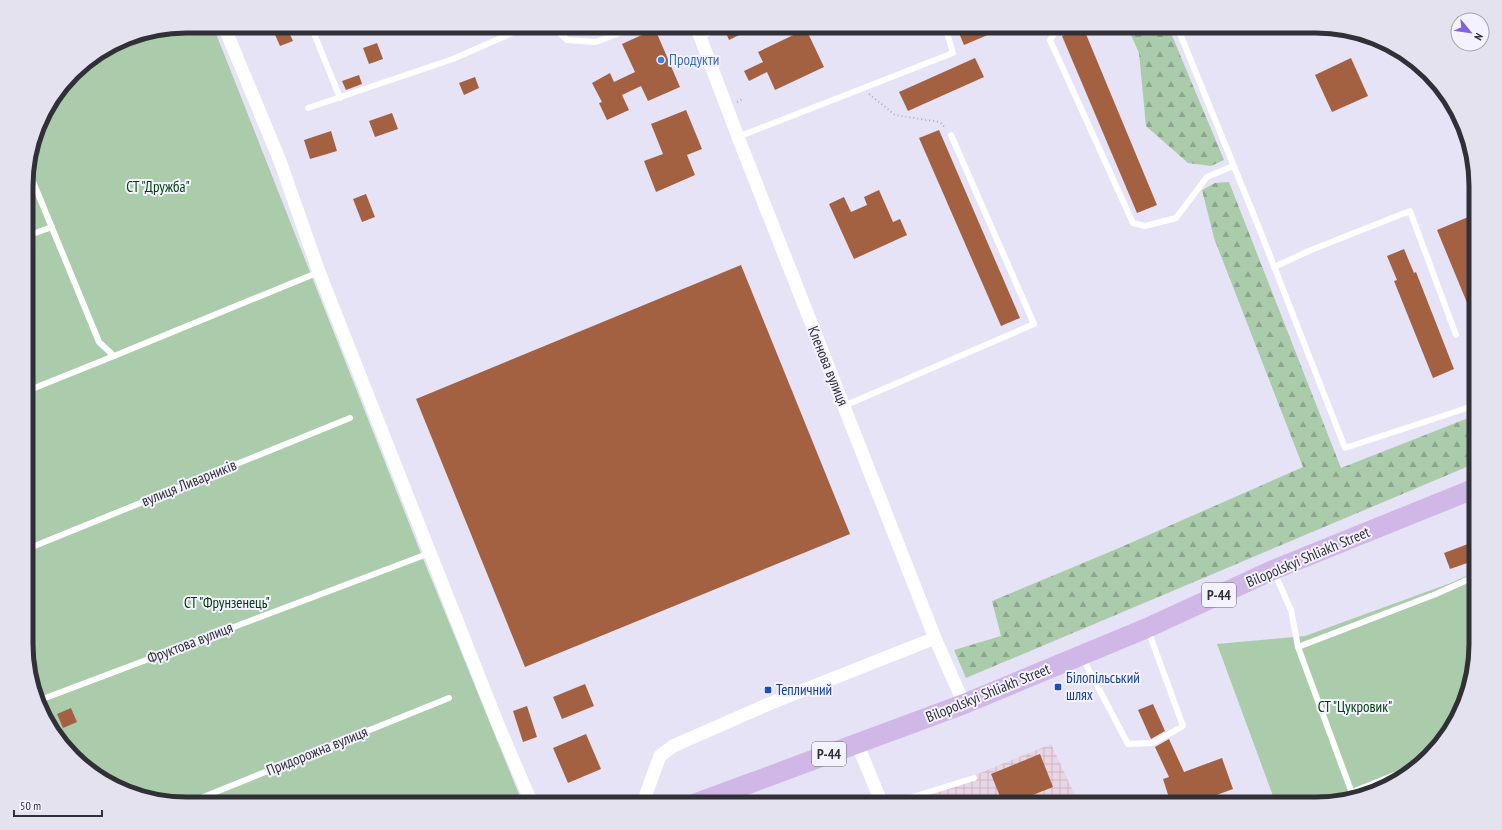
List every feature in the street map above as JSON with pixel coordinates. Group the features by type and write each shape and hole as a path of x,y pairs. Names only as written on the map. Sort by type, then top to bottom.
{"main road":[{"name":"Bilopolskyi Shliakh Street","path":"719,797 857,743 964,704 1147,628 1273,570 1469,491"}],"street":[{"path":"227,33 280,160 319,272 497,722 529,797"},
{"name":"Кленова вулиця","path":"698,33 935,638 964,704"},
{"path":"646,797 646,794 660,756 673,746 771,703 935,638"},
{"path":"857,743 879,797"}],"lane":[{"path":"314,33 340,98"},
{"path":"308,108 453,59 512,33"},
{"path":"560,33 567,40 596,42 620,33"},
{"path":"738,137 953,53 947,33"},
{"path":"1054,33 1050,40 1133,223 1146,226 1176,218 1207,177 1234,166"},
{"path":"1180,33 1345,448 1469,407"},
{"path":"844,406 1034,324 951,135"},
{"path":"33,181 99,342 114,356"},
{"path":"1274,267 1311,250 1410,211 1456,336"},
{"path":"33,234 52,227"},
{"path":"33,390 319,272"},
{"name":"вулиця Ливарників","path":"33,547 350,418"},
{"name":"Фруктова вулиця","path":"43,699 430,553"},
{"path":"1273,570 1291,610 1298,647 1353,793"},
{"path":"1298,647 1436,594 1469,579"},
{"path":"1081,656 1128,744 1153,743 1183,726 1147,628"},
{"name":"Придорожна вулиця","path":"203,797 449,698"},
{"path":"1363,790 1395,776"},
{"path":"913,797 974,778"}],"path":[{"path":"861,89 895,115 940,122 951,135"}],"shaded area":[{"path":"1051,744 1076,797 921,797"}],"green space":[{"name":"СТ \"Фрунзенець\"","path":"216,33 422,556 520,797 166,796 137,789 109,777 85,759 71,745 53,721 38,684 33,654 33,176 38,146 53,109 71,85 85,71 109,53 146,38 166,34"},
{"path":"1130,33 1171,33 1224,160 1211,166 1188,163 1146,126 1139,53"},
{"path":"1229,182 1341,468 1469,418 1469,466 966,678 954,650 1001,636 992,601 1119,548 1303,467 1214,238 1202,190 1215,183"},
{"name":"СТ \"Цукровик\"","path":"1469,575 1468,664 1461,693 1449,721 1431,745 1417,759 1393,777 1356,792 1326,797 1273,797 1217,644 1305,636"}],"building":[{"path":"274,33 289,33 293,41 280,46"},
{"path":"646,33 657,33 680,87 648,101 641,86 622,95 629,110 607,120 599,103 602,102 592,83 610,73 614,82 635,72 622,44"},
{"path":"726,33 744,33 729,40"},
{"path":"798,33 808,33 824,67 775,90 767,72 749,81 744,71 763,62 758,52"},
{"path":"959,33 992,33 964,45"},
{"path":"1069,33 1085,33 1157,205 1137,213 1062,36"},
{"path":"377,43 383,59 369,64 363,48"},
{"path":"975,58 984,77 908,111 899,92"},
{"path":"1351,58 1368,96 1332,112 1315,75"},
{"path":"359,75 362,84 346,90 342,81"},
{"path":"475,77 479,88 464,95 459,83"},
{"path":"686,110 702,149 687,155 695,175 656,192 644,161 663,154 651,124"},
{"path":"392,113 398,129 375,137 369,121"},
{"path":"939,130 1020,318 1001,326 919,138"},
{"path":"331,131 337,151 310,159 304,140"},
{"path":"879,190 893,222 900,219 907,235 854,259 829,204 844,197 851,212 867,205 864,197"},
{"path":"366,194 375,217 362,222 353,199"},
{"path":"1469,217 1469,307 1437,230"},
{"path":"1404,249 1414,273 1416,272 1454,369 1433,378 1394,281 1397,280 1387,256"},
{"path":"741,265 850,534 525,667 416,399"},
{"path":"1469,544 1469,562 1450,569 1444,553"},
{"path":"585,684 594,706 562,719 553,697"},
{"path":"1153,704 1165,731 1151,739 1138,710"},
{"path":"527,706 537,737 523,742 513,711"},
{"path":"71,708 77,722 63,728 57,714"},
{"path":"586,734 601,769 568,783 553,748"},
{"path":"1169,739 1184,772 1222,758 1233,789 1211,797 1169,797 1163,779 1169,777 1155,747"},
{"path":"1040,754 1053,787 1028,797 1000,797 991,774"}],"place":[{"name":"Продукти","path":"661,60"},
{"name":"Білопільський шлях","path":"1058,687"},
{"name":"Тепличний","path":"768,690"}],"park label":[{"name":"СТ \"Дружба\"","path":"158,187"}]}
